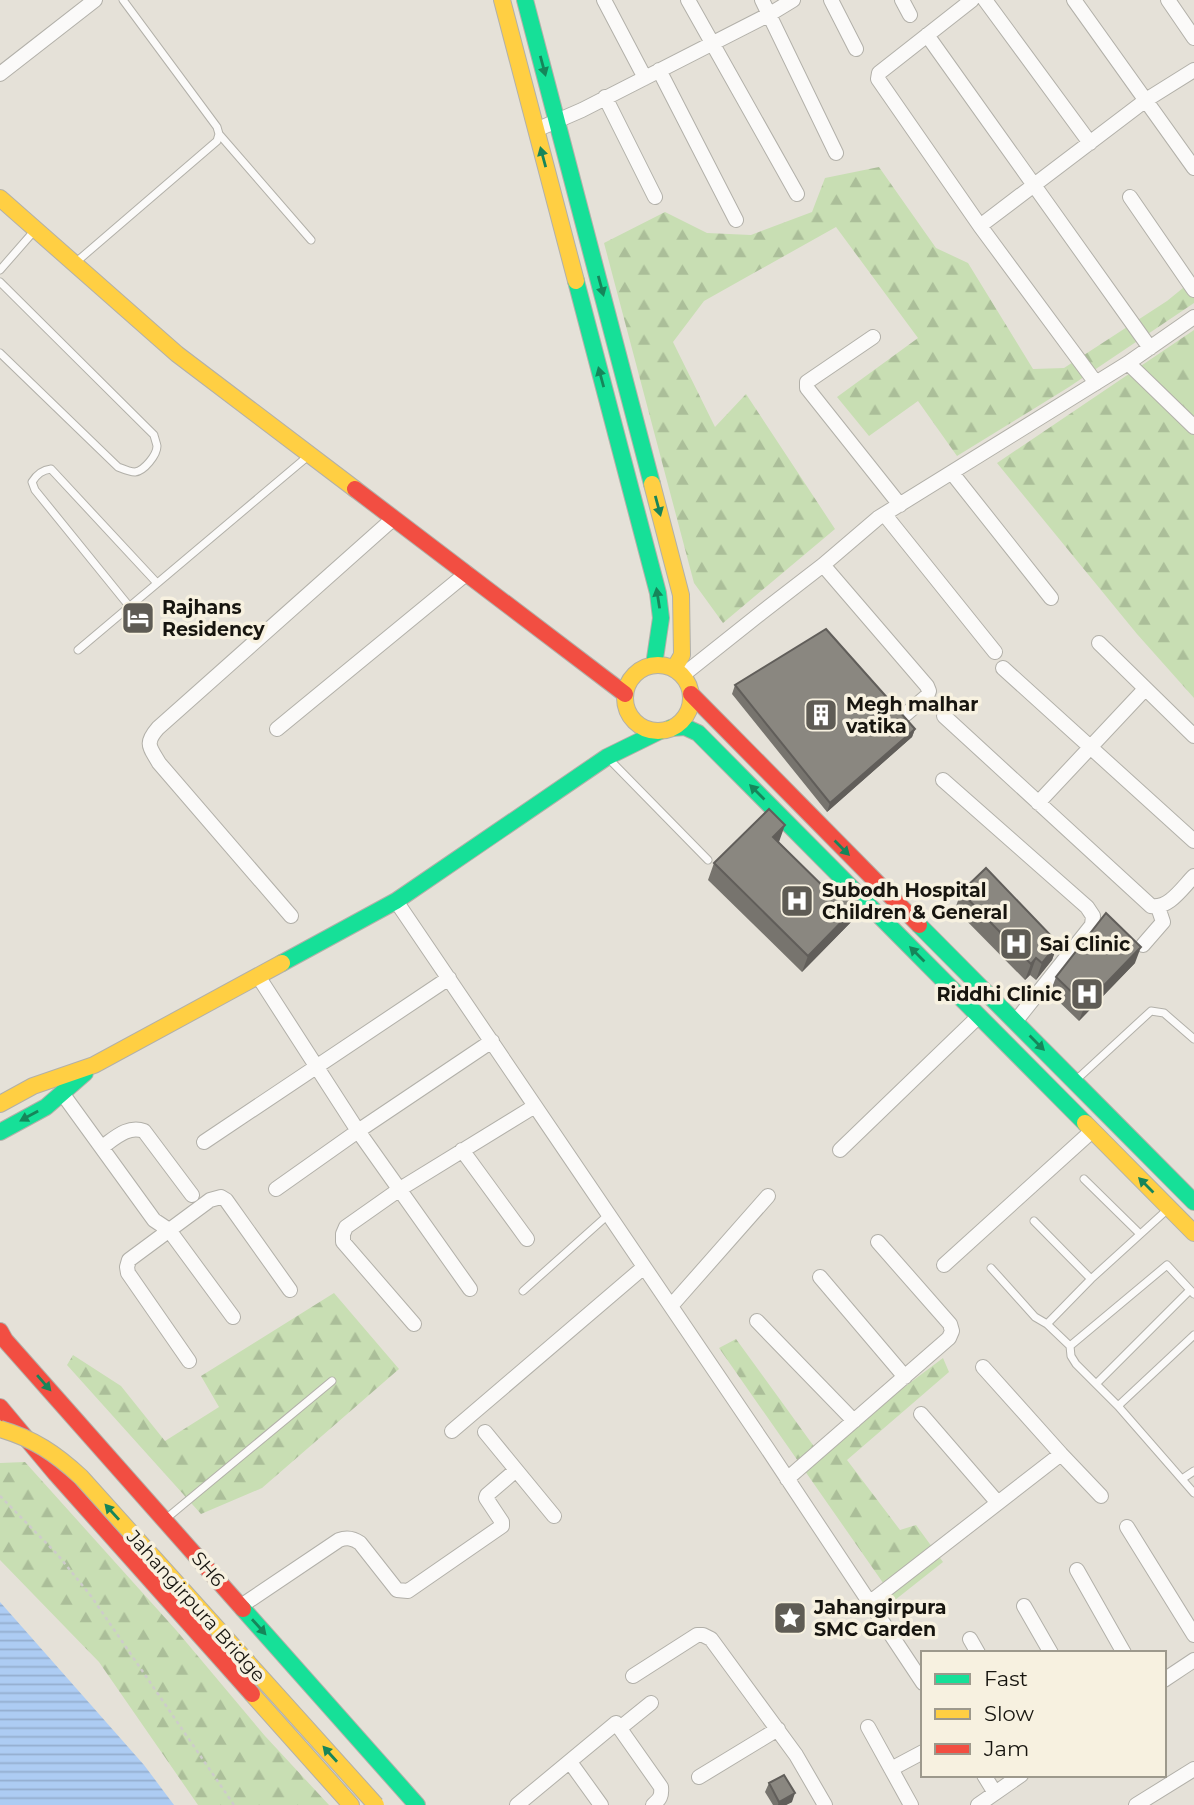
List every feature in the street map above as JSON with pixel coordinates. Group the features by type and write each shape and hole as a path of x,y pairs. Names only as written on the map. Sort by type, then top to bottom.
{"street":[{"path":"0,74 95,0"},
{"path":"502,0 658,593 661,618 649,667 635,674 629,683 621,732 607,757"},
{"path":"525,0 681,595 682,656 678,672"},
{"path":"604,0 645,78"},
{"path":"688,0 797,194"},
{"path":"762,0 836,153"},
{"path":"536,130 645,78 793,0"},
{"path":"831,0 856,49"},
{"path":"902,0 910,15"},
{"path":"972,0 879,73 878,79 980,226 1096,383"},
{"path":"985,0 1090,143"},
{"path":"1074,0 1194,168"},
{"path":"1168,0 1194,38"},
{"path":"927,36 1150,348"},
{"path":"659,70 736,220"},
{"path":"980,226 1146,100 1194,70"},
{"path":"605,97 655,197"},
{"path":"1130,197 1194,290"},
{"path":"6,206 177,354 590,666 626,700 630,716 638,724 648,730 685,727 698,733 1169,1208 1192,1228"},
{"path":"678,672 823,565 885,514 1128,363 1194,317"},
{"path":"873,337 807,382 807,387 900,505"},
{"path":"1128,363 1194,427"},
{"path":"952,472 1051,597"},
{"path":"885,514 995,652"},
{"path":"292,916 159,763 149,746 150,737 168,718 394,518"},
{"path":"823,565 927,685 927,696 906,714"},
{"path":"277,729 467,573"},
{"path":"1099,643 1194,736"},
{"path":"0,1104 33,1086 94,1065 396,901 607,757 681,722 687,714 691,704 688,684 678,672 664,665 617,671 590,666"},
{"path":"1003,667 1194,841"},
{"path":"1038,803 1145,689"},
{"path":"691,694 1194,1202"},
{"path":"944,716 1151,906 1158,907 1168,903 1194,876"},
{"path":"943,780 1087,907 1093,916 1092,925 1015,1022"},
{"path":"396,901 921,1681"},
{"path":"1143,945 1163,922 1158,907"},
{"path":"258,976 358,1131 470,1289"},
{"path":"204,1142 449,978"},
{"path":"840,1150 979,1016"},
{"path":"276,1189 492,1041"},
{"path":"0,1132 46,1107 94,1065"},
{"path":"62,1093 154,1220 169,1230 233,1317"},
{"path":"414,1324 343,1242 346,1227 400,1189 535,1106"},
{"path":"102,1147 129,1129 136,1128 144,1132 192,1195"},
{"path":"944,1265 1092,1130"},
{"path":"462,1150 527,1239"},
{"path":"671,1306 768,1196"},
{"path":"189,1361 128,1273 127,1267 129,1261 210,1200 221,1197 226,1200 290,1290"},
{"path":"787,1479 905,1377 948,1338 952,1331 950,1324 878,1241"},
{"path":"452,1431 644,1267"},
{"path":"820,1277 905,1377"},
{"path":"757,1321 854,1421"},
{"name":"SH6","path":"0,1331 5,1340 417,1805"},
{"path":"983,1367 1101,1496"},
{"path":"0,1407 55,1474 351,1805"},
{"path":"921,1414 998,1503"},
{"name":"Jahangirpura Bridge","path":"0,1429 22,1435 53,1451 80,1477 376,1805"},
{"path":"485,1432 554,1516"},
{"path":"869,1603 1061,1454"},
{"path":"241,1606 345,1538 354,1538 360,1543 397,1590 408,1591 502,1526 486,1498 516,1470"},
{"path":"1127,1527 1194,1635"},
{"path":"1077,1570 1123,1651"},
{"path":"1024,1606 1050,1651"},
{"path":"633,1675 697,1635 711,1639 796,1755 825,1805"},
{"path":"970,1639 977,1651"},
{"path":"1166,1679 1194,1660"},
{"path":"620,1728 651,1703"},
{"path":"517,1805 616,1723 661,1787 660,1800 653,1805"},
{"path":"868,1727 911,1805"},
{"path":"699,1777 778,1729"},
{"path":"891,1769 921,1753"},
{"path":"570,1762 601,1805"},
{"path":"1136,1805 1194,1769"},
{"path":"985,1777 995,1793"},
{"path":"978,1805 1018,1777"}],"lane":[{"path":"123,0 217,127 219,134 311,240"},
{"path":"74,263 217,141 219,134"},
{"path":"0,270 36,230"},
{"path":"0,282 154,435 157,446 154,455 143,469 137,472 118,467 0,353"},
{"path":"78,650 310,455"},
{"path":"129,606 35,490 33,482 37,475 51,469 157,583"},
{"path":"607,757 708,860"},
{"path":"1074,1081 1151,1011 1164,1013 1194,1040"},
{"path":"1084,1179 1140,1234"},
{"path":"1047,1324 1091,1279 1169,1208"},
{"path":"523,1291 608,1214"},
{"path":"1034,1221 1091,1279"},
{"path":"1070,1346 1167,1265 1192,1292 1096,1384"},
{"path":"991,1268 1035,1317 1047,1324 1070,1346 1070,1356 1194,1493"},
{"path":"1118,1406 1194,1335"},
{"path":"165,1520 332,1381"},
{"path":"1182,1479 1194,1471"}],"path":[{"path":"0,1496 57,1555 91,1596 234,1805"}],"green space":[{"path":"879,167 936,248 968,263 1033,369 1064,368 1167,301 1194,279 1194,303 1069,387 957,456 918,401 869,436 837,397 918,338 836,227 704,301 673,342 715,427 746,394 835,529 723,623 694,583 604,243 665,212 707,233 751,235 812,212 825,178"},
{"path":"1194,330 1194,698 1137,634 997,463"},
{"path":"334,1293 399,1369 262,1488 201,1514 67,1365 73,1355 121,1386 165,1441 219,1407 201,1376"},
{"path":"736,1339 818,1452 943,1358 949,1372 847,1460 900,1530 916,1525 943,1562 895,1600 719,1348"},
{"path":"25,1462 176,1630 265,1736 329,1805 198,1805 99,1662 0,1560 0,1463"}],"water":[{"path":"0,1602 144,1765 174,1805 0,1805"}],"building":[{"name":"Megh malhar vatika","path":"826,629 915,729 830,803 735,685"},
{"path":"769,809 785,825 773,837 834,897 844,886 860,903 808,956 714,863"},
{"path":"986,868 1058,943 1042,963 1036,958 1031,964 961,892"},
{"path":"1106,913 1141,947 1085,1005 1056,977"},
{"path":"784,1775 795,1793 779,1802 769,1783"}],"traffic: fast":[{"path":"525,0 652,484"},
{"path":"576,281 658,593 661,618 654,665"},
{"path":"671,728 685,727 698,733 1085,1123"},
{"path":"282,963 396,901 607,757 660,731"},
{"path":"919,925 1194,1202"},
{"path":"0,1132 46,1107 85,1073"},
{"path":"243,1609 417,1805"}],"traffic: slow":[{"path":"502,0 576,281"},
{"path":"0,198 177,354 355,489"},
{"path":"652,484 681,595 682,655 674,669"},
{"path":"658,665 671,668 681,675 688,685 691,698 688,711 681,721 671,728 658,731 645,728 635,721 628,711 625,698 628,685 635,675 645,668 658,665"},
{"path":"0,1104 33,1086 94,1065 282,963"},
{"path":"1085,1123 1194,1233"},
{"path":"0,1429 43,1448 81,1477 376,1805"},
{"path":"252,1694 351,1805"}],"traffic: jam":[{"path":"355,489 625,694"},
{"path":"691,694 919,925"},
{"path":"0,1331 5,1340 243,1609"},
{"path":"0,1407 56,1474 252,1694"}],"place":[{"name":"Rajhans Residency","path":"138,618"},
{"name":"Megh malhar vatika","path":"821,715"},
{"name":"Subodh Hospital Children & General","path":"797,901"},
{"name":"Sai Clinic","path":"1016,944"},
{"name":"Riddhi Clinic","path":"1087,994"},
{"name":"Jahangirpura SMC Garden","path":"790,1618"}]}
